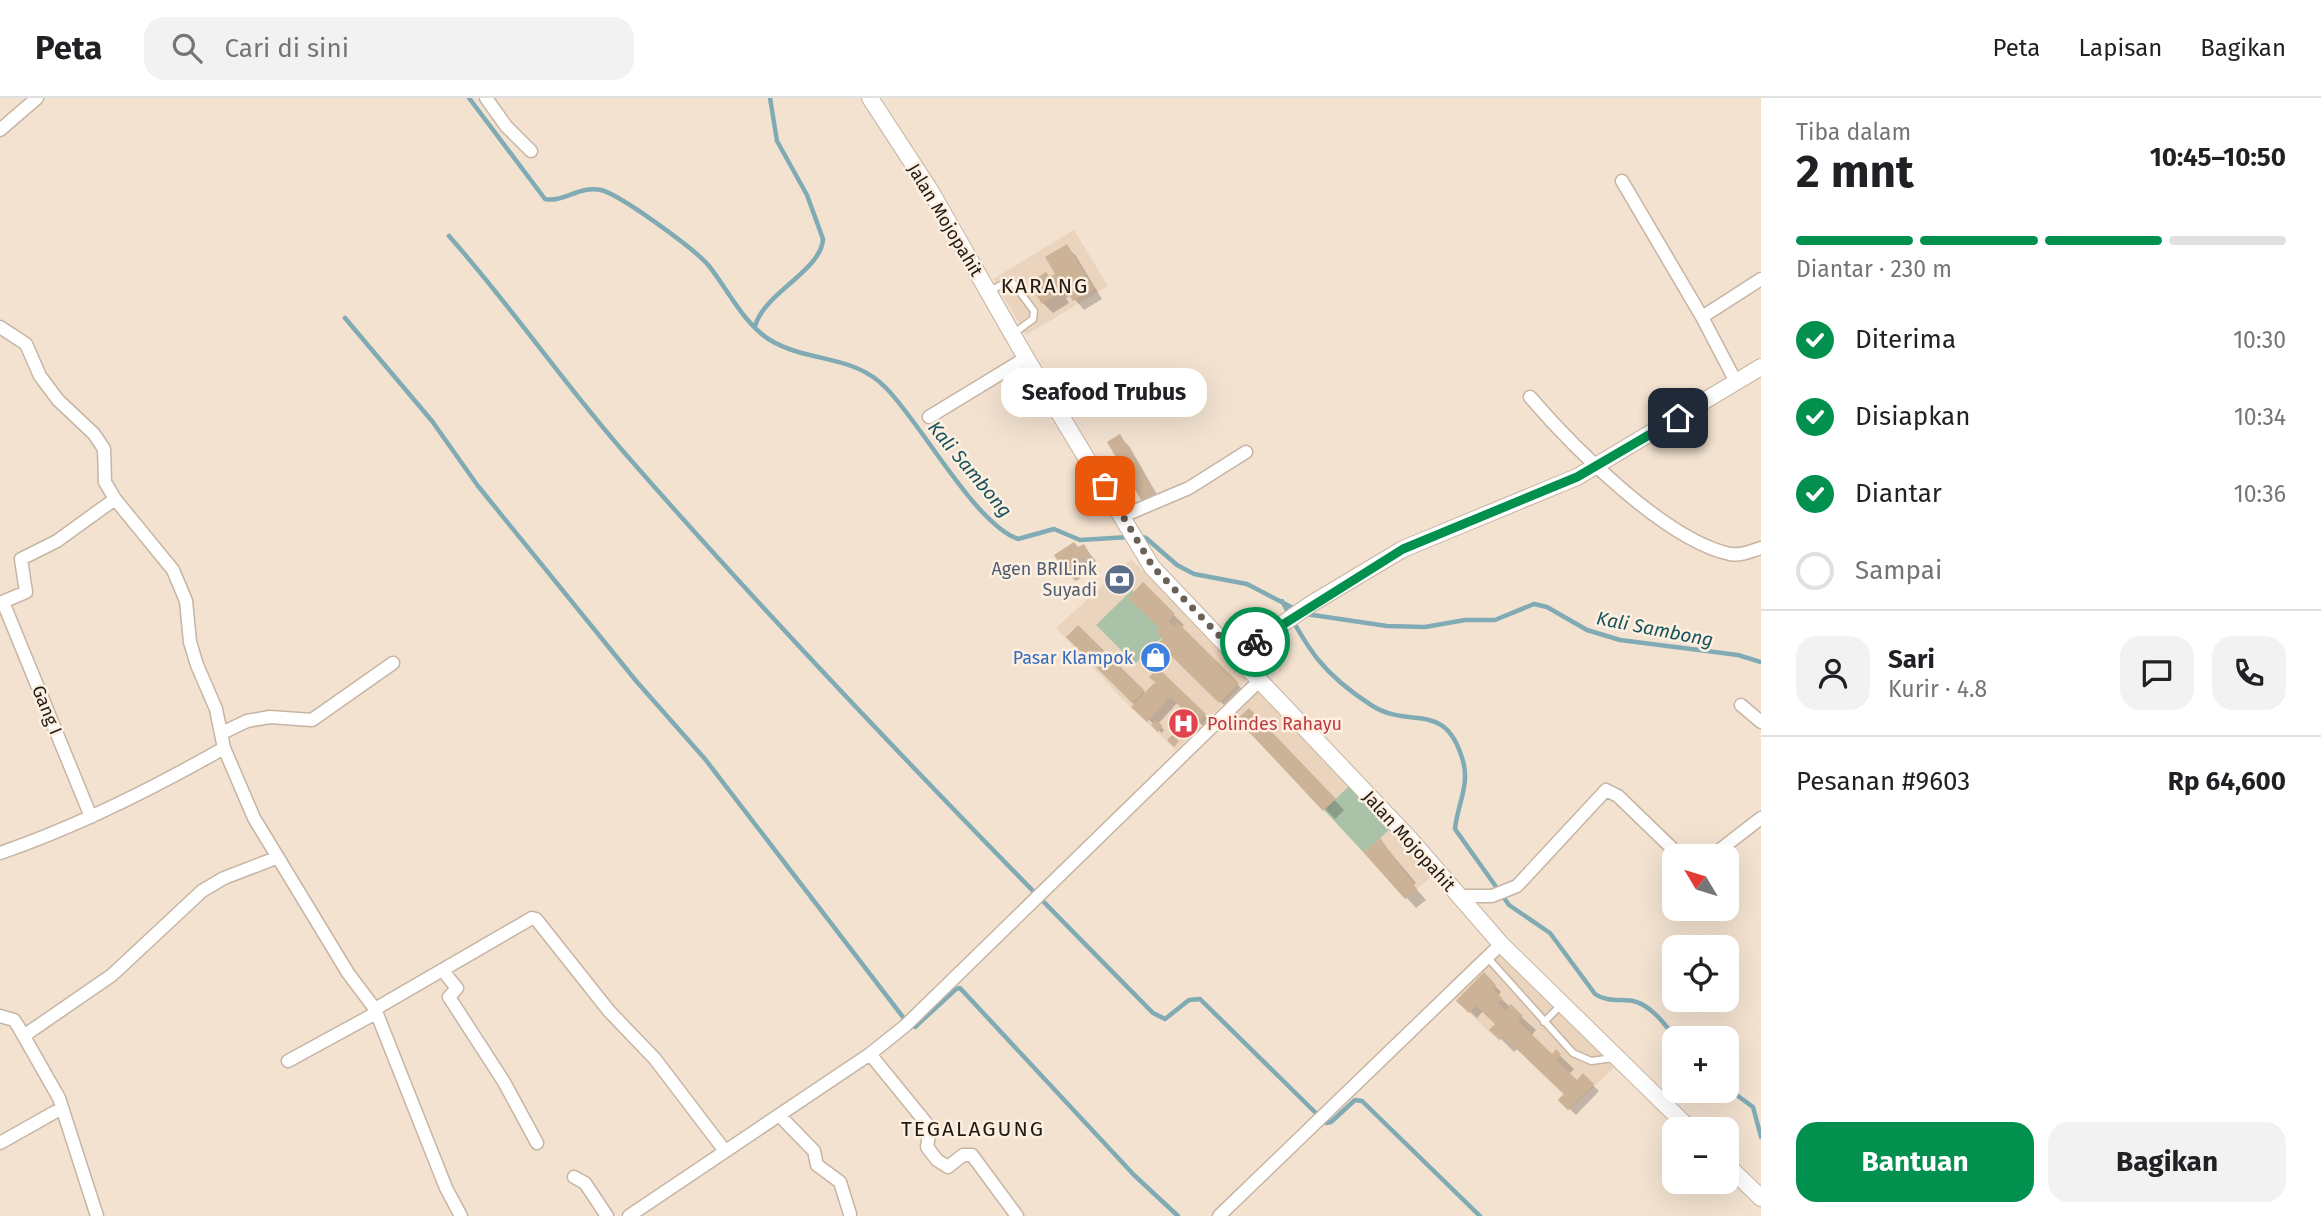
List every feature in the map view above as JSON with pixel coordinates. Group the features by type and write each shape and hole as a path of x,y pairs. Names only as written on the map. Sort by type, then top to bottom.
{"street":[{"path":"0,130 37,98"},
{"path":"486,98 506,126 531,151"},
{"name":"Jalan Mojopahit","path":"870,98 930,190 1026,358 1157,572 1261,679 1501,944 1678,1117"},
{"path":"1622,181 1702,317 1735,380"},
{"path":"1702,317 1761,279"},
{"path":"0,327 26,344 40,376 52,392 94,434 104,449 105,482 115,499 173,570 186,600 190,642 197,665 208,686 224,748 254,818 348,973 375,1011 446,1188 461,1216"},
{"path":"929,417 1026,358"},
{"path":"1238,655 1311,604 1403,549 1530,499 1600,466 1735,380 1761,367"},
{"path":"1530,397 1572,446 1600,466 1642,506 1699,542 1731,554 1761,548"},
{"path":"1125,519 1189,488 1246,452"},
{"path":"2,603 26,592 21,559 57,541 115,499"},
{"name":"Gang I","path":"2,603 91,817"},
{"path":"222,733 247,721 270,717 312,720 393,663"},
{"path":"629,1216 870,1054 905,1026 1261,679"},
{"path":"1741,705 1761,722"},
{"path":"0,853 128,801 224,748"},
{"path":"1459,896 1492,896 1507,892 1536,866 1606,790 1618,796 1668,844"},
{"path":"1727,844 1761,818"},
{"path":"25,1035 112,975 202,891 224,878 276,858"},
{"path":"288,1061 532,918 536,919 609,1011 655,1059 725,1151"},
{"path":"1219,1216 1501,944"},
{"path":"442,970 457,988 449,997 504,1082 537,1143"},
{"path":"0,1016 13,1020 25,1035 62,1108 97,1216"},
{"path":"870,1054 928,1124 930,1129 927,1147 933,1155 948,1167 963,1155 972,1155 1017,1216"},
{"path":"0,1143 62,1108"},
{"path":"779,1115 814,1151 817,1165 840,1182 850,1214"},
{"path":"574,1177 585,1183 607,1216"},
{"path":"1739,1177 1761,1198"}],"lane":[{"path":"988,292 1005,283 1013,283 1034,311 1033,319 1013,335"},
{"path":"1487,957 1578,1057 1599,1061 1616,1057"},
{"path":"1502,973 1517,960"},
{"path":"1544,1022 1562,1004"}],"shaded area":[{"path":"1074,230 1108,286 1026,335 993,279"},
{"name":"Pasar Klampok","path":"1131,559 1249,678 1176,750 1128,705 1056,628"},
{"path":"1260,689 1349,786 1324,810 1233,716"},
{"path":"1389,830 1432,876 1405,899 1364,853"},
{"path":"1500,953 1617,1065 1568,1111 1557,1100 1562,1094 1504,1037 1499,1041 1452,997"}],"green space":[{"path":"1132,590 1171,629 1135,664 1096,625"},
{"path":"1349,786 1389,830 1364,853 1324,810"}],"building":[{"path":"1067,244 1094,289 1073,301 1063,285 1058,288 1060,292 1042,304 1029,283 1046,272 1050,277 1055,274 1045,257"},
{"path":"1120,434 1154,492 1141,500 1107,442"},
{"path":"1074,542 1078,547 1084,544 1090,554 1080,561 1083,566 1068,576 1054,555"},
{"path":"1143,582 1175,614 1168,621 1174,627 1177,622 1239,683 1219,703 1158,643 1163,638 1156,631 1159,628 1128,598"},
{"path":"1078,625 1145,691 1132,703 1066,637"},
{"path":"1158,668 1206,714 1197,723 1170,697 1147,722 1131,707 1154,683 1160,687 1149,677"},
{"path":"1249,708 1336,799 1323,811 1237,719"},
{"name":"Polindes Rahayu","path":"1181,710 1198,726 1186,738 1169,721"},
{"path":"1156,720 1163,726 1158,732 1151,725"},
{"path":"1172,735 1179,741 1174,747 1167,740"},
{"path":"1380,838 1417,889 1405,899 1364,853"},
{"path":"1484,972 1496,985 1493,989 1503,999 1498,1003 1506,1010 1511,1004 1523,1016 1518,1021 1552,1054 1556,1049 1561,1054 1556,1060 1577,1080 1583,1073 1594,1084 1568,1110 1558,1100 1564,1094 1503,1036 1500,1040 1489,1030 1495,1024 1476,1006 1469,1013 1456,1001"}],"waterway":[{"name":"Kali Sambong","path":"469,98 545,199 558,199 593,189 611,194 658,224 701,258 744,316 770,340 800,352 860,369 873,377 900,404 967,494 1001,530 1018,539 1054,529 1080,540 1129,537"},
{"path":"755,326 770,303 813,261 820,251 823,239 807,195 777,141 770,98"},
{"path":"449,236 606,431 692,530 887,740 1153,1013 1165,1019 1189,1000 1200,999 1326,1123 1331,1122 1355,1100 1362,1101 1480,1216"},
{"path":"345,318 432,421 478,486 637,682 705,759 906,1021 915,1027 960,988 1134,1175 1178,1216"},
{"name":"Kali Sambong","path":"1138,536 1146,538 1177,565 1194,574 1247,584 1295,609"},
{"path":"1282,601 1318,660 1354,694 1386,712 1437,722 1447,729 1456,742 1465,770 1455,829 1509,905 1550,933 1595,994 1608,999 1640,1003 1666,1026"},
{"name":"Kali Sambong","path":"1306,614 1387,626 1425,627 1465,620 1495,620 1534,604 1547,607 1587,630 1620,640 1738,655 1761,662"},
{"path":"1739,1097 1753,1107 1761,1137"}],"way so far":[{"path":"1105,486 1144,554 1166,582 1238,655 1255,642"}],"place":[{"name":"Seafood Trubus","path":"1105,486"},
{"name":"Agen BRILink Suyadi","path":"1120,579"},
{"name":"Pasar Klampok","path":"1156,658"},
{"name":"Polindes Rahayu","path":"1184,724"}],"district":[{"name":"KARANG","path":"1045,286"},
{"name":"TEGALAGUNG","path":"973,1129"}],"route":[{"path":"1255,642 1311,604 1403,549 1530,499 1577,477 1600,466 1678,418"}]}
